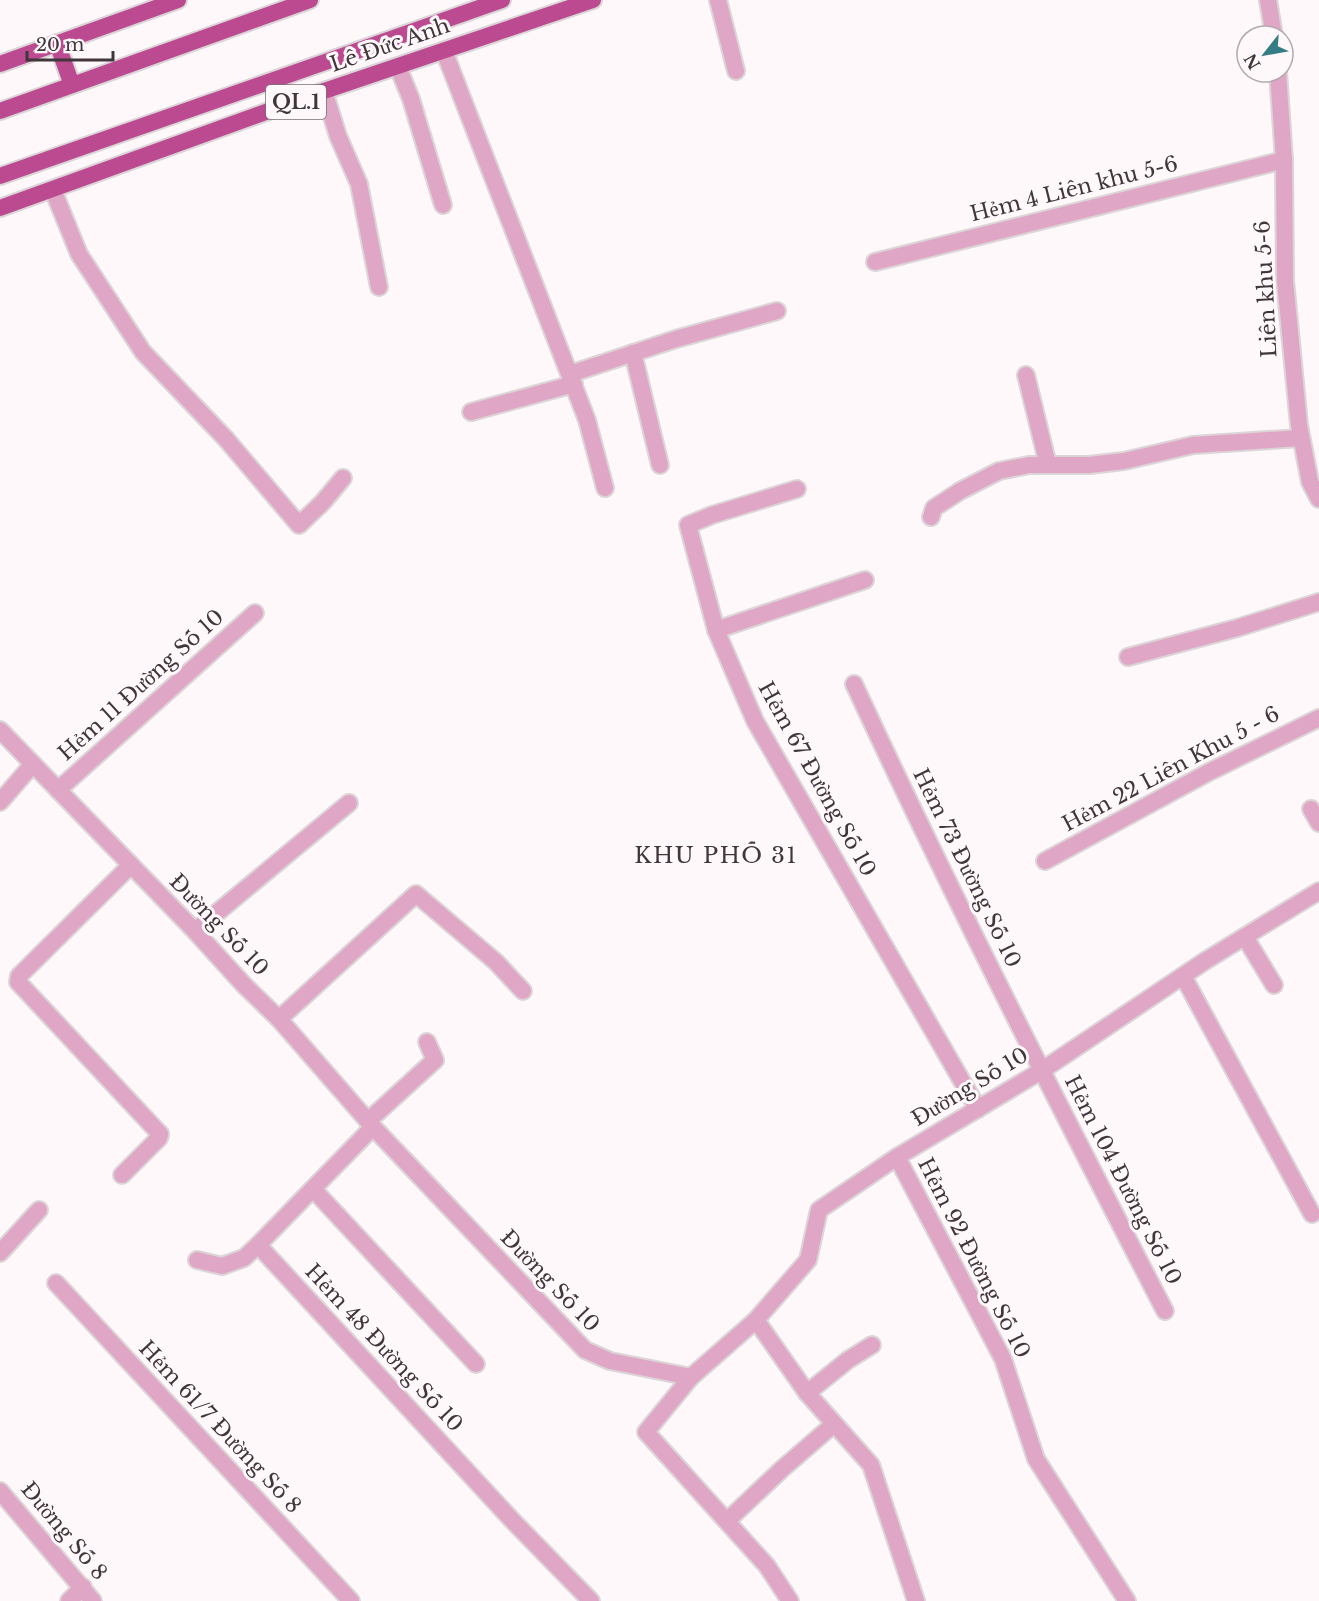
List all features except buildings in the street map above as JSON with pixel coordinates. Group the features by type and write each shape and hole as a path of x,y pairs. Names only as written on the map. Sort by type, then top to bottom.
{"highway":[{"path":"0,64 178,0"},
{"path":"0,111 310,0"},
{"name":"Lê Đức Anh","path":"0,176 502,0"},
{"name":"Lê Đức Anh","path":"0,208 324,91 593,0"},
{"path":"57,43 72,85"}],"street":[{"path":"718,0 736,71"},
{"path":"1268,0 1272,24"},
{"path":"444,51 572,379 587,420 605,488"},
{"path":"398,67 411,99 443,205"},
{"name":"Liên khu 5-6","path":"1279,84 1284,160 1285,281 1301,438 1319,499"},
{"path":"324,91 338,136 359,184 379,287"},
{"name":"Hẻm 4 Liên khu 5-6","path":"875,262 1284,160"},
{"path":"53,190 79,254 142,352 226,439 299,525 323,502 343,478"},
{"path":"471,412 572,379 633,353 777,311"},
{"path":"633,353 660,465"},
{"path":"1026,375 1048,465"},
{"path":"931,517 934,508 960,491 999,471 1029,465 1089,465 1124,461 1192,445 1301,438"},
{"name":"Hẻm 67 Đường Số 10","path":"797,489 687,525 716,630 755,721 978,1109"},
{"path":"716,630 865,580"},
{"path":"1128,657 1237,628 1319,602"},
{"name":"Hẻm 11 Đường Số 10","path":"58,790 255,614"},
{"name":"Hẻm 73 Đường Số 10","path":"854,684 955,898 1041,1071"},
{"name":"Hẻm 22 Liên Khu 5 - 6","path":"1045,861 1209,772 1319,718"},
{"name":"Đường Số 10","path":"0,730 244,985 279,1018 371,1124 585,1350 610,1361 691,1377 756,1320 808,1260 819,1210 897,1157 1041,1071 1183,976 1319,891"},
{"path":"0,802 33,764"},
{"path":"195,932 349,803"},
{"path":"122,1175 159,1138 160,1134 18,982 19,976 131,865"},
{"path":"279,1018 416,894 496,962 524,991"},
{"path":"1245,937 1274,985"},
{"path":"1183,976 1312,1214"},
{"path":"197,1260 222,1266 244,1258 258,1245 313,1189 371,1124 435,1060 427,1042"},
{"name":"Hẻm 104 Đường Số 10","path":"1041,1071 1165,1311"},
{"name":"Hẻm 92 Đường Số 10","path":"897,1157 1003,1359 1036,1459 1127,1601"},
{"path":"313,1189 476,1364"},
{"path":"0,1253 39,1210"},
{"name":"Hẻm 48 Đường Số 10","path":"258,1245 511,1519 591,1601"},
{"name":"Hẻm 61/7 Đường Số 8","path":"56,1283 351,1601"},
{"path":"756,1320 807,1393 871,1465 916,1601"},
{"path":"807,1393 848,1360 872,1345"},
{"path":"691,1377 646,1432 768,1566 790,1601"},
{"path":"727,1521 834,1424"},
{"name":"Đường Số 8","path":"0,1491 93,1601"},
{"path":"69,1601 83,1587"}],"district":[{"name":"KHU PHỐ 31","path":"716,855"}]}
